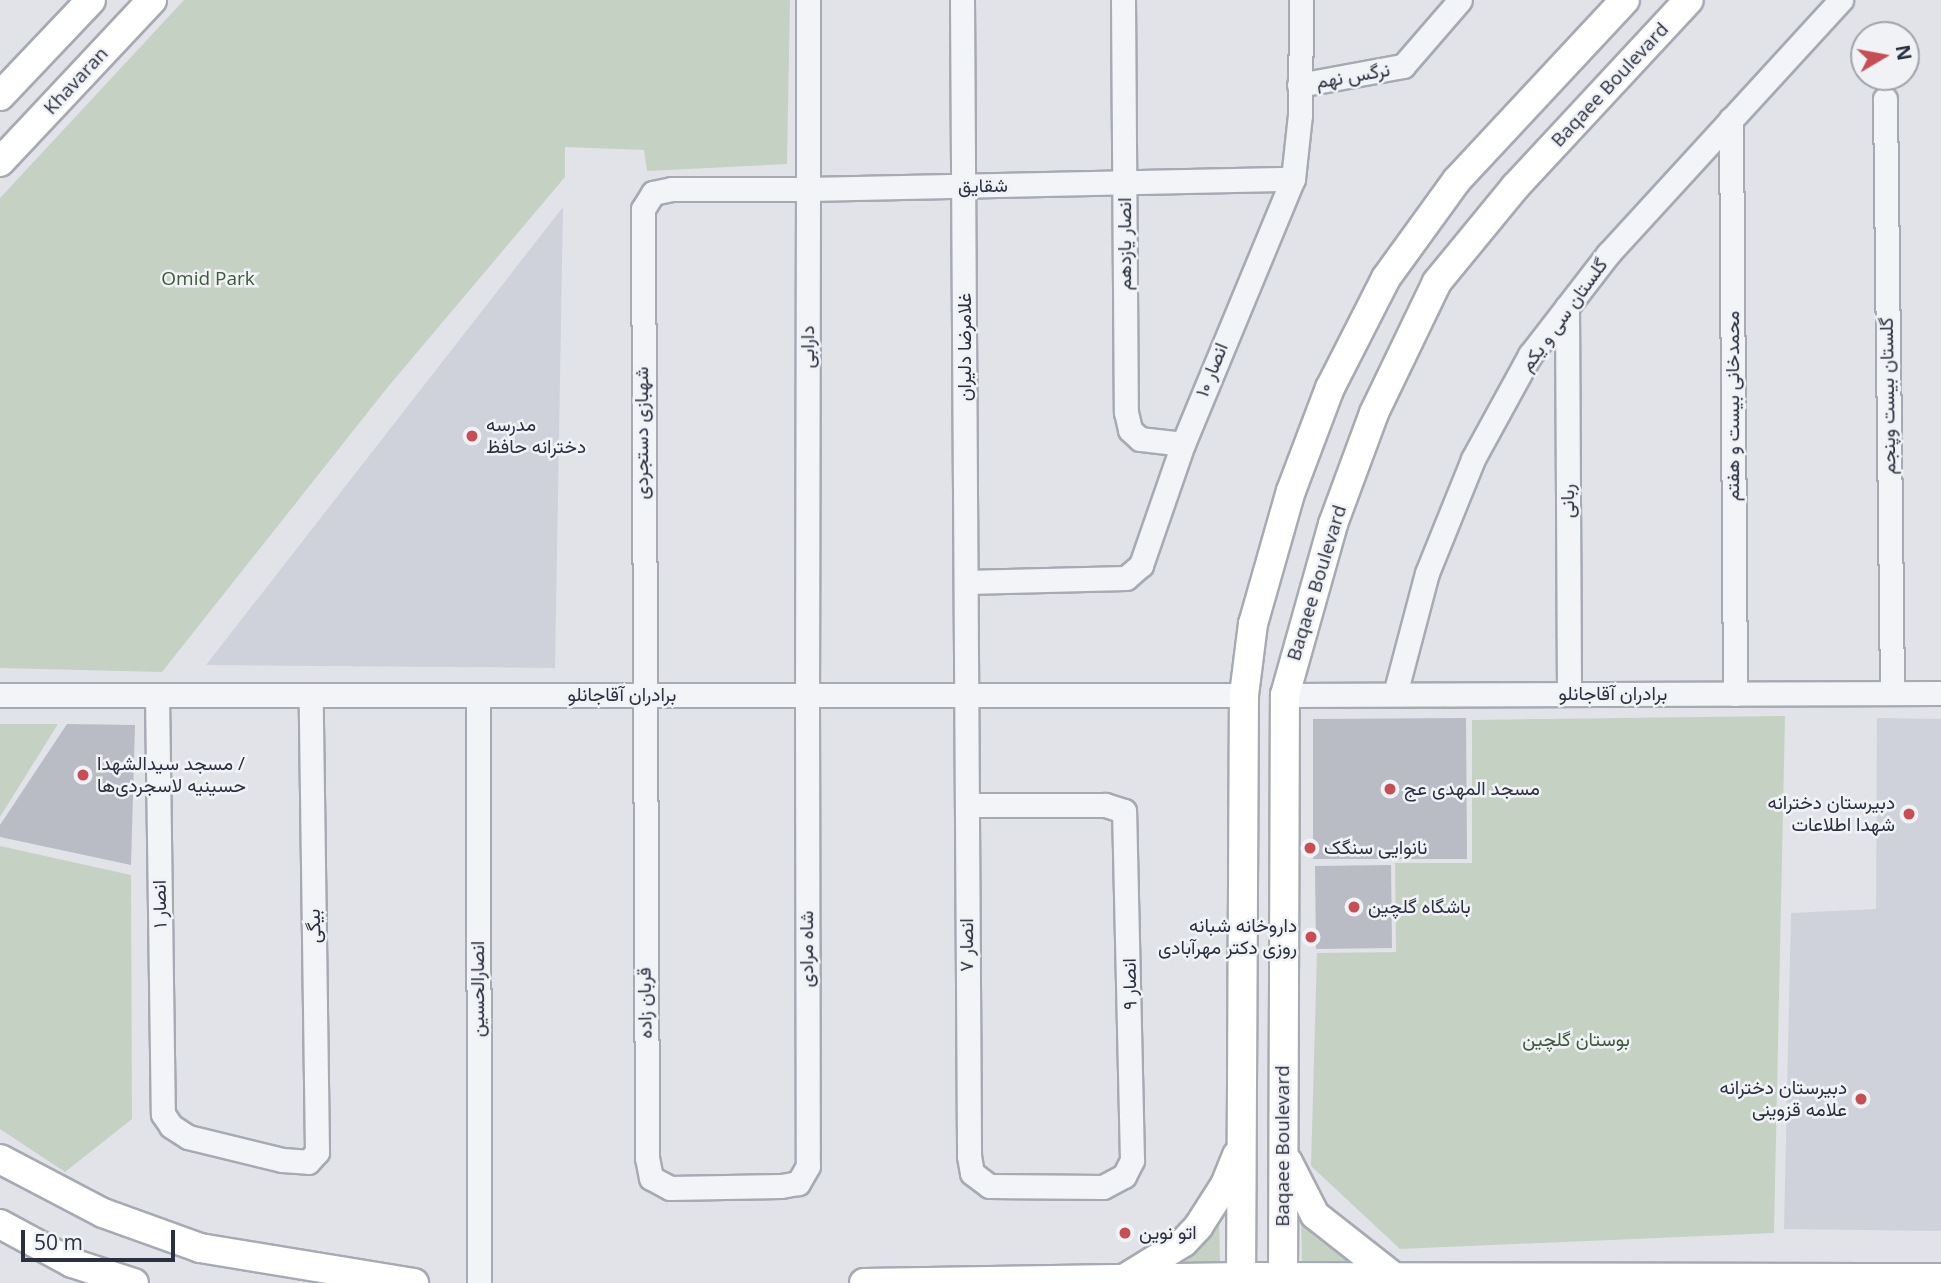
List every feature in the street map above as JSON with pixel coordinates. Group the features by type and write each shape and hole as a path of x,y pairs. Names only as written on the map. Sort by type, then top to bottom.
{"main road":[{"path":"0,96 91,0"},
{"name":"Khavaran","path":"0,162 152,0"},
{"path":"1242,1280 1244,695 1253,624 1291,491 1330,388 1386,278 1457,180 1625,0"},
{"name":"Baqaee Boulevard","path":"1283,1280 1285,695 1333,524 1374,413 1437,282 1515,187 1689,0"},
{"path":"1244,695 1285,695"},
{"path":"1122,1280 1184,1242 1198,1227 1226,1185 1242,1143"},
{"path":"1283,1147 1302,1196 1315,1215 1395,1278"},
{"path":"0,1159 103,1213 200,1248 414,1283"},
{"path":"0,1224 72,1263 134,1283"},
{"path":"864,1283 1395,1278 1941,1278"}],"street":[{"name":"دارابی","path":"807,695 808,0"},
{"name":"غلامرضا دلیران","path":"962,0 966,695"},
{"name":"انصار یازدهم","path":"1123,0 1130,429 1140,439 1183,444"},
{"name":"انصار ۱۰","path":"966,582 1126,578 1141,565 1183,444 1293,179 1301,0"},
{"name":"نرگس نهم","path":"1299,85 1403,66 1460,0"},
{"name":"گلستان سی و یکم","path":"1395,694 1427,573 1473,459 1530,355 1608,254 1841,0"},
{"name":"گلستان بیست وپنجم","path":"1885,99 1892,693"},
{"name":"محمدخانی بیست و هفتم","path":"1731,119 1735,694"},
{"name":"شقایق","path":"672,189 808,190 1293,179"},
{"name":"شهبازی دستجردی","path":"641,695 643,209 653,193 672,189"},
{"name":"ربانی","path":"1567,307 1569,694"},
{"name":"برادران آقاجانلو","path":"1285,695 1941,693"},
{"name":"برادران آقاجانلو","path":"0,695 1244,695"},
{"name":"انصار ۱","path":"157,695 163,1114 171,1126 188,1137 282,1160 316,1158"},
{"name":"بیگی","path":"311,695 316,1158"},
{"name":"انصارالحسین","path":"478,695 478,1283"},
{"name":"قربان زاده","path":"641,695 647,1158 651,1178 670,1188 781,1186"},
{"name":"شاه مرادی","path":"781,1186 798,1183 808,1166 807,695"},
{"name":"انصار ۷","path":"966,695 968,1156 972,1173 989,1186"},
{"name":"انصار ۹","path":"967,805 1105,806 1124,811 1128,832 1132,1160 1124,1176 1104,1187 989,1186"}],"shaded area":[{"name":"مدرسه دخترانه حافظ","path":"563,207 555,668 206,665"},
{"name":"دبیرستان دخترانه علامه قزوینی","path":"1877,718 1941,719 1941,1231 1784,1229 1791,913 1876,909"}],"green space":[{"name":"Omid Park","path":"184,0 790,0 787,164 647,171 644,150 565,147 565,177 387,388 162,672 0,668 0,198"},
{"name":"بوستان گلچین","path":"1785,716 1774,1233 1400,1249 1311,1166 1317,953 1396,952 1395,863 1472,863 1472,720"},
{"path":"0,724 58,724 0,817"},
{"path":"0,846 131,875 132,1119 65,1172 0,1129"},
{"path":"1301,1212 1357,1263 1302,1264"},
{"path":"1219,1213 1220,1263 1161,1266"}],"building":[{"name":"مسجد المهدی عج","path":"1466,718 1467,859 1313,859 1313,719"},
{"name":"مسجد سیدالشهدا / حسینیه لاسجردی‌ها","path":"67,724 135,725 131,865 0,837 0,825"},
{"name":"باشگاه گلچین","path":"1391,865 1392,948 1316,949 1315,866"}],"place":[{"name":"مدرسه دخترانه حافظ","path":"472,436"},
{"name":"مسجد سیدالشهدا / حسینیه لاسجردی‌ها","path":"83,775"},
{"name":"مسجد المهدی عج","path":"1390,789"},
{"name":"دبیرستان دخترانه شهدا اطلاعات","path":"1909,814"},
{"name":"نانوایی سنگک","path":"1310,848"},
{"name":"باشگاه گلچین","path":"1354,907"},
{"name":"داروخانه شبانه روزی دکتر مهرآبادی","path":"1311,937"},
{"name":"دبیرستان دخترانه علامه قزوینی","path":"1861,1099"},
{"name":"اتو نوین","path":"1125,1233"}]}
